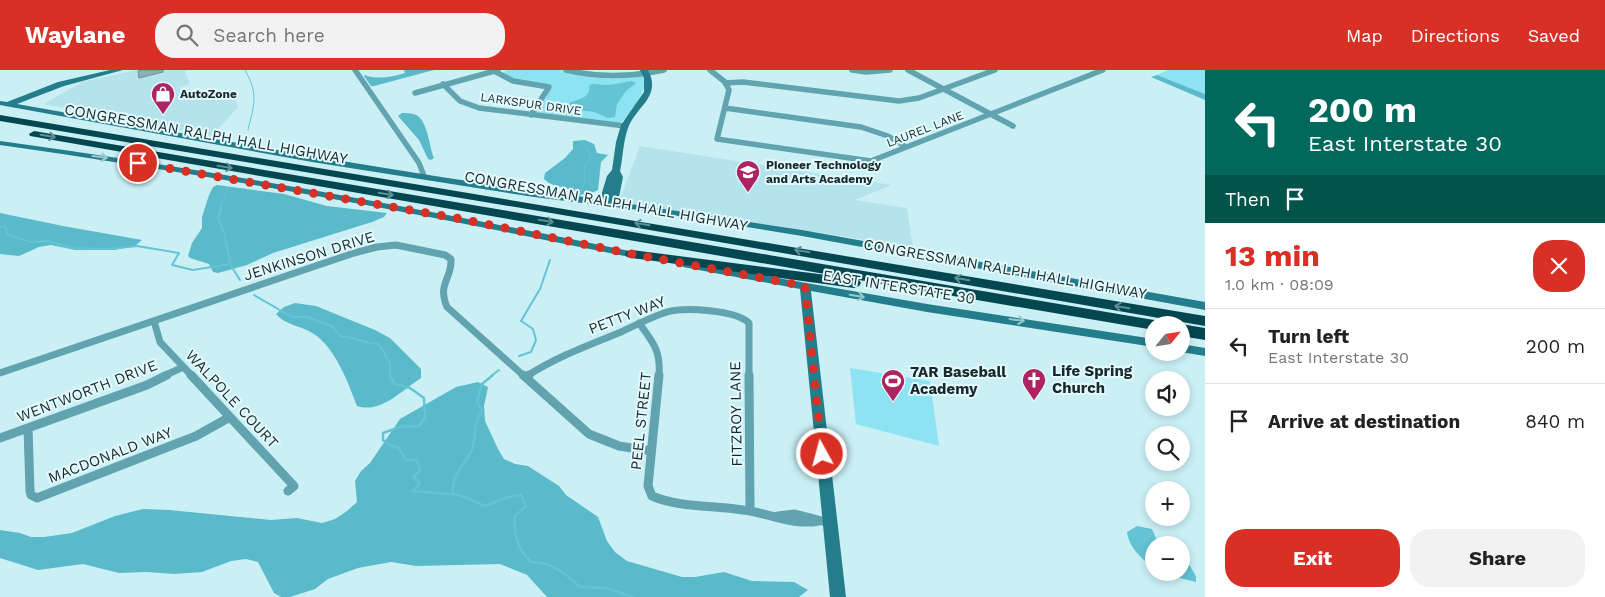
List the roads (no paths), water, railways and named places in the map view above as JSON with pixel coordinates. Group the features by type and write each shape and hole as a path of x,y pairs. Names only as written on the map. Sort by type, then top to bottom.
{"highway":[{"name":"CONGRESSMAN RALPH HALL HIGHWAY","path":"2,111 571,212 1205,321"},
{"name":"CONGRESSMAN RALPH HALL HIGHWAY","path":"2,111 1145,323"},
{"path":"632,254 930,293 1145,329"},
{"path":"1190,332 1205,336"},
{"path":"1190,335 1205,336"}],"main road":[{"path":"2,111 50,85 119,70"},
{"path":"609,204 619,177 616,171 625,126 649,90 650,82 645,71"},
{"path":"2,111 36,93 98,75"},
{"path":"27,108 26,100 36,93"},
{"path":"2,111 27,108 150,131 424,176 810,235 1205,306"},
{"name":"EAST INTERSTATE 30","path":"0,143 138,163 456,218 632,254 805,286 928,308 1145,342"},
{"path":"805,286 825,521 838,597"},
{"path":"1190,350 1205,352"}],"street":[{"path":"355,70 419,163 424,176"},
{"path":"566,70 590,76 664,70"},
{"path":"710,70 725,83 729,90 725,108 861,127 888,136 906,148"},
{"path":"852,70 866,72 890,70"},
{"path":"908,70 1014,126"},
{"path":"725,83 743,82 884,100 911,100 995,70"},
{"name":"LAUREL LANE","path":"725,108 717,139 871,162 1094,71 1104,70"},
{"path":"415,93 497,71 500,76 514,82 549,87 530,115"},
{"name":"LARKSPUR DRIVE","path":"443,84 452,95 469,105 530,115 625,126"},
{"name":"JENKINSON DRIVE","path":"0,373 354,253 377,247 396,245 445,255 451,259 452,266 442,287 444,300 448,307 589,434 611,445 627,449 651,451"},
{"name":"PETTY WAY","path":"526,377 549,362 668,312 684,310 728,314 745,319"},
{"name":"FITZROY LANE","path":"745,319 749,330 750,510"},
{"name":"WALPOLE COURT","path":"154,321 160,342 294,486 288,491"},
{"name":"PEEL STREET","path":"639,323 652,340 659,356 658,386 648,486 652,496 668,501 750,510"},
{"name":"WENTWORTH DRIVE","path":"0,438 147,385 183,367"},
{"name":"MACDONALD WAY","path":"28,428 30,491 31,495 37,498 196,436 230,416"},
{"path":"750,510 778,516 789,521 809,524 825,521"}],"waterway":[{"path":"245,70 254,93 248,130"},
{"path":"579,197 585,181 584,168 591,158 585,144"},
{"path":"221,204 228,188"},
{"path":"222,203 218,219 225,235 230,263"},
{"path":"0,227 5,226 8,235 31,242 48,241 71,248 110,249 137,246 179,253 172,265 193,270 230,264 240,280"},
{"path":"519,356 531,352 536,340 533,329 521,321 540,289 550,260"},
{"path":"254,295 292,317 307,317 333,327 340,336 379,344 390,363 390,376"},
{"path":"491,376 499,370"},
{"path":"389,375 395,384 410,388 424,398 425,418 419,426 400,427 383,433 383,440 389,445 399,448 406,460 417,460 420,471 413,477 420,483 413,491 453,494"},
{"path":"453,494 456,475 472,449 477,422 482,411 477,401 482,384 493,375"},
{"path":"453,494 460,495 485,506 508,497 521,495 526,506 515,516 515,529 517,541 522,552 531,562 545,564 558,569 580,587 606,588 633,597"}],"place":[{"name":"AutoZone","path":"163,115"},
{"name":"Pioneer Technology and Arts Academy","path":"748,193"},
{"name":"Life Spring Church","path":"1034,401"},
{"name":"7AR Baseball Academy","path":"893,402"}]}
